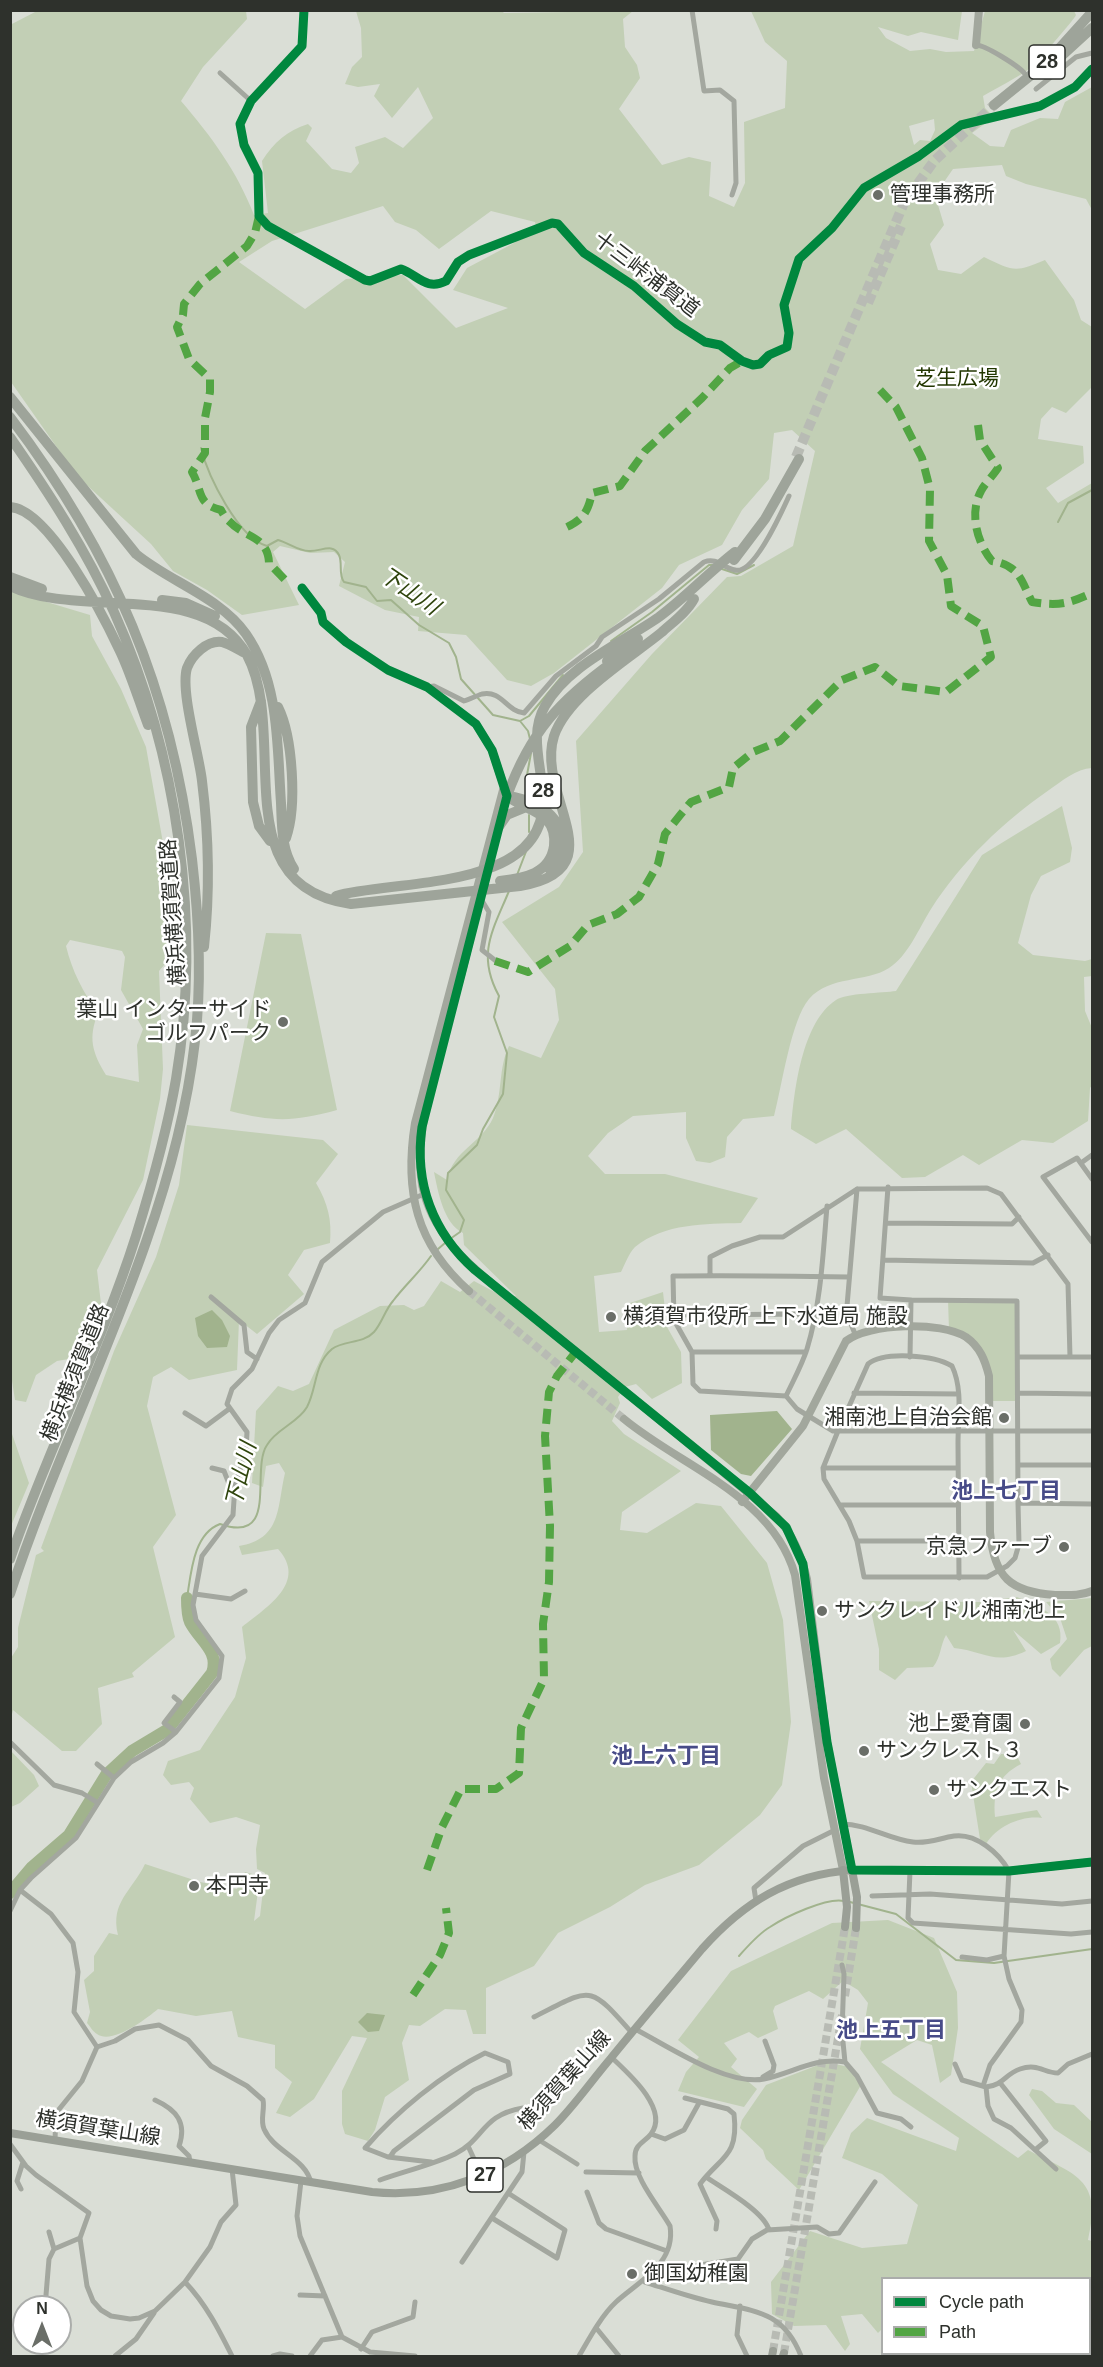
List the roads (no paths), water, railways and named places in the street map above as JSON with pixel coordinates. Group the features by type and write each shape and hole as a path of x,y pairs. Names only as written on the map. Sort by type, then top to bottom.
{"highway":[{"name":"28","path":"1092,12 1046,63 995,107 1092,28"},
{"path":"10,397 136,554 154,569 224,611 247,635 250,652"},
{"name":"横浜横須賀道路","path":"10,417 55,480 103,560 132,622 154,681 176,759 187,820 198,927 198,999 187,1094 147,1240 10,1594"},
{"name":"横浜横須賀道路","path":"10,437 66,520 114,611 148,702 171,800 182,873 185,965 176,1076 168,1124 135,1239 93,1352 10,1558"},
{"name":"28","path":"430,889 498,866 530,842 541,821 544,803 537,739 541,713 563,684 604,653 694,599 736,554 762,517 797,458"},
{"path":"10,507 32,515 49,532 101,615 121,652 171,800"},
{"name":"28","path":"520,882 540,882 553,876 560,870 568,856 568,827 551,771 552,746 564,717 579,699 736,554"},
{"path":"10,577 75,599"},
{"path":"10,586 45,597 186,603 202,609 233,627 250,652 289,738 293,819 280,838"},
{"path":"505,793 526,745 535,731 572,693 683,605"},
{"path":"198,999 208,887 207,824 188,703 187,669 199,650 210,644 222,642 250,652"},
{"path":"268,695 272,711 280,838 289,872 302,887 325,899 351,904 430,889"},
{"path":"268,695 250,727 254,802 258,826 263,833 280,838"},
{"path":"268,695 269,828 280,838 290,862 304,879 320,891 336,896 372,898 430,889 520,882 542,877 551,870 560,856 562,833 552,814 539,805 505,793"},
{"path":"505,793 525,808 547,820 555,842 553,854 547,864 520,882"},
{"path":"498,828 507,815 525,808"}],"main road":[{"name":"横須賀葉山線","path":"10,2133 311,2183 404,2194 439,2190 482,2176 524,2152 557,2123 726,1923 756,1901 800,1880 848,1870"},
{"path":"845,1927 848,1870"},
{"path":"848,1870 857,1897 856,1928"}],"street":[{"name":"十三峠浦賀道","path":"304,10 302,46 251,101 240,128 244,145 258,173 258,209 261,219 274,231 365,280 370,281 401,269 423,283 441,284 448,279 458,262 469,255 552,223 558,224 585,254 634,286 677,324 707,343 720,345 742,362 753,365 760,364 769,356 785,348 789,333 784,305 799,259 832,228 864,188 919,156 962,125 1040,106 1075,87 1092,69"},
{"path":"692,10 704,91 720,90 734,101 736,183 732,195"},
{"path":"978,10 976,45 987,48 1018,67 1025,74"},
{"path":"1036,89 1076,57 1092,53"},
{"path":"220,73 251,101"},
{"path":"428,687 434,686 464,701 479,695 496,695 515,712 524,714 556,676 596,646 602,637 659,598 704,562 713,560 736,571 745,568 774,528 789,496"},
{"path":"302,588 321,613 323,622 346,642 387,670 428,687 476,724 499,765 505,793 498,828 422,1127 419,1154 424,1194 444,1235 462,1258 512,1300"},
{"path":"469,1291 445,1268 429,1245 420,1224 413,1197 411,1167 415,1123 505,793"},
{"path":"481,899 489,912 482,950 486,956 495,961"},
{"path":"1081,1163 1092,1155"},
{"path":"1092,1179 1077,1158 1043,1177 1092,1242"},
{"path":"888,1187 880,1298 1017,1300 1018,1544 1015,1558 1007,1566 987,1577 959,1578 864,1577 857,1541 840,1505 824,1479 823,1468 868,1364 875,1358 932,1358 952,1366 957,1377 958,1394 959,1578"},
{"path":"710,1275 710,1257 732,1246 760,1237 783,1237 827,1206 857,1189 987,1188 1001,1194 1068,1284 1070,1358"},
{"path":"855,1334 847,1314 857,1189"},
{"path":"233,1496 248,1440 242,1424 229,1409 227,1398 232,1389 250,1371 264,1340 279,1320 305,1303 322,1262 371,1221 413,1197 424,1194"},
{"path":"786,1396 806,1352 816,1314 827,1206"},
{"path":"886,1223 1012,1224 1019,1217"},
{"path":"883,1260 1033,1263 1048,1255"},
{"path":"849,1277 673,1276 674,1320 692,1352 693,1384 700,1390 786,1396 797,1409 838,1431 1092,1431"},
{"path":"212,1297 218,1305 244,1325 247,1352 257,1359"},
{"path":"910,1358 911,1300"},
{"path":"674,1315 816,1314"},
{"path":"742,1502 791,1444 823,1388 846,1341 866,1330 910,1327 955,1331 977,1347 985,1360 989,1376 990,1532 992,1553 997,1566 1017,1588 1035,1594 1074,1595 1092,1591"},
{"path":"692,1352 806,1352"},
{"path":"1018,1357 1092,1358"},
{"path":"623,1390 750,1493 786,1527 803,1564 827,1742 848,1870"},
{"path":"854,1393 958,1394"},
{"path":"1018,1393 1092,1394"},
{"path":"185,1413 206,1426 229,1409"},
{"path":"624,1419 647,1438 716,1480 742,1502 775,1533 791,1562 835,1830 848,1870"},
{"path":"1018,1465 1092,1465"},
{"path":"10,1911 20,1890 45,1863 76,1838 113,1777 131,1762 163,1743 219,1678 221,1671 219,1650 193,1612 202,1556 229,1522 234,1509 233,1496 224,1471 212,1468"},
{"path":"823,1468 958,1468"},
{"path":"1018,1503 1092,1504"},
{"path":"840,1505 958,1505"},
{"path":"857,1541 959,1541"},
{"path":"195,1594 231,1599 245,1591"},
{"path":"174,1697 180,1702 164,1723 174,1731"},
{"path":"10,1742 54,1785 87,1796 97,1802"},
{"path":"97,1764 113,1777"},
{"path":"842,1824 854,1824 912,1842 928,1843 963,1836 988,1847 1004,1861 1009,1871 1004,1956 1009,1979 1022,2010 1021,2022 990,2065 984,2087 988,2106 994,2119 1011,2128 1056,2169"},
{"path":"756,1901 753,1888 803,1846 835,1830"},
{"path":"848,1870 1009,1871 1092,1862"},
{"path":"910,1871 908,1918 913,1923 1071,1934 1092,1932"},
{"path":"20,1890 51,1914 73,1943 78,1972 74,2012 97,2048"},
{"path":"872,1896 909,1894 1062,1904 1092,1901"},
{"path":"962,1957 987,1960 1004,1956"},
{"path":"842,1965 844,1990 842,2032 845,2062 857,2076 878,2113 901,2119 911,2127"},
{"path":"534,2017 575,1996 595,1995 633,2031 719,2072 744,2079 763,2079 818,2061 845,2062"},
{"path":"55,2140 56,2113 82,2081 97,2048 116,2041 135,2029 154,2025 180,2035 195,2045 211,2066 247,2086 262,2100 263,2129 280,2148 300,2164 311,2183"},
{"path":"763,2079 763,2076 773,2071 774,2065 765,2041"},
{"path":"390,2157 394,2151 474,2090 510,2074 508,2062 485,2054 463,2064 390,2120 365,2148 390,2157 431,2162"},
{"path":"955,2064 962,2080 984,2087 1001,2084 1022,2068 1036,2066 1058,2073 1068,2064 1092,2054"},
{"path":"611,2057 642,2086 655,2121 651,2134 636,2148 635,2160 639,2173 670,2226 672,2235 667,2251 646,2281"},
{"path":"1001,2084 1046,2141 1035,2150"},
{"path":"685,2098 728,2109 734,2114 736,2137 722,2163 700,2184 700,2189 717,2221 716,2229"},
{"path":"155,2100 175,2112 183,2127 179,2146 189,2156 190,2162"},
{"path":"651,2134 665,2139 684,2130 699,2103"},
{"path":"380,2180 454,2155 468,2146 481,2129 497,2116 523,2109"},
{"path":"538,2140 577,2164"},
{"path":"10,2154 13,2146"},
{"path":"13,2146 23,2162 56,2191 87,2209 90,2216 80,2238 87,2286 93,2301 100,2310 111,2316 130,2319 140,2318 155,2311"},
{"path":"468,2146 482,2176"},
{"path":"462,2262 522,2172 524,2152"},
{"path":"21,2189 17,2181 23,2162"},
{"path":"115,2356 136,2339 155,2311 185,2282 210,2247 221,2222 236,2205 232,2169"},
{"path":"586,2172 639,2173"},
{"path":"706,2177 743,2202 768,2223 769,2230"},
{"path":"301,2181 298,2228 342,2337 361,2349 415,2356"},
{"path":"579,2356 615,2303 663,2271 738,2259 758,2233 769,2230 817,2227 829,2234 839,2233 875,2182"},
{"path":"587,2192 598,2223 606,2229 667,2251"},
{"path":"492,2218 557,2258 565,2230 508,2193"},
{"path":"49,2232 54,2249"},
{"path":"46,2295 49,2259 54,2249 80,2238"},
{"path":"646,2281 712,2302 754,2309 790,2333 801,2356"},
{"path":"185,2282 211,2315 232,2356"},
{"path":"300,2295 326,2296"},
{"path":"361,2349 372,2332 413,2317 415,2302"},
{"path":"741,2306 737,2335 747,2356"},
{"path":"597,2329 619,2356"},
{"path":"310,2356 322,2340 342,2337"},
{"path":"361,2349 365,2356"},
{"path":"273,2356 280,2354 292,2356"}],"waterway":[{"name":"下山川","path":"201,448 210,474 226,505 235,519 256,541 267,546 278,540 305,551 330,548 336,551 340,558 341,576 344,582 366,587 377,601 391,600 419,625 449,643 456,657 461,679 493,715 520,721 528,731 530,739"},
{"path":"1058,522 1068,503 1092,490"},
{"path":"611,641 652,612 709,565 715,565"},
{"path":"722,569 737,574 754,565"},
{"path":"520,721 529,716 563,675"},
{"name":"下山川","path":"528,795 527,775 531,753"},
{"name":"下山川","path":"529,815 529,832"},
{"name":"下山川","path":"517,875 527,849"},
{"name":"下山川","path":"450,1239 460,1232 464,1220 446,1190 448,1173 477,1145 483,1129 503,1094 507,1053 494,1017 499,996 492,981 488,955 489,942 509,891"},
{"name":"下山川","path":"438,1249 445,1243"},
{"name":"下山川","path":"187,1598 195,1556 204,1536 220,1524 239,1528 250,1524 257,1515 263,1456 267,1445 307,1407 326,1355 337,1346 370,1336 402,1289 431,1256"},
{"name":"下山川","path":"10,1893 32,1867 69,1835 106,1775 132,1751 167,1730 212,1673 213,1658 190,1622 187,1598"},
{"path":"739,1956 761,1933 786,1918 827,1902 844,1901"},
{"path":"850,1902 896,1914 956,1960 994,1963 1092,1949"}],"tunnel":[{"path":"796,457 904,203 934,161 994,105"},
{"path":"868,303 901,226"},
{"path":"469,1291 624,1419"},
{"path":"512,1300 623,1390"},
{"path":"773,2351 845,1927"},
{"path":"845,1996 856,1928"},
{"path":"784,2353 842,2015"}],"place":[{"name":"管理事務所","path":"878,195"},
{"name":"葉山 インターサイド ゴルフパーク","path":"283,1022"},
{"name":"横須賀市役所 上下水道局 施設","path":"611,1317"},
{"name":"湘南池上自治会館","path":"1004,1418"},
{"name":"京急ファーブ","path":"1064,1547"},
{"name":"サンクレイドル湘南池上","path":"822,1611"},
{"name":"池上愛育園","path":"1025,1724"},
{"name":"サンクレスト３","path":"864,1751"},
{"name":"サンクエスト","path":"934,1790"},
{"name":"本円寺","path":"194,1886"},
{"name":"御国幼稚園","path":"632,2274"}],"district":[{"name":"池上七丁目","path":"1006,1492"},
{"name":"池上六丁目","path":"666,1757"},
{"name":"池上五丁目","path":"891,2031"}],"park label":[{"name":"芝生広場","path":"957,379"}]}
